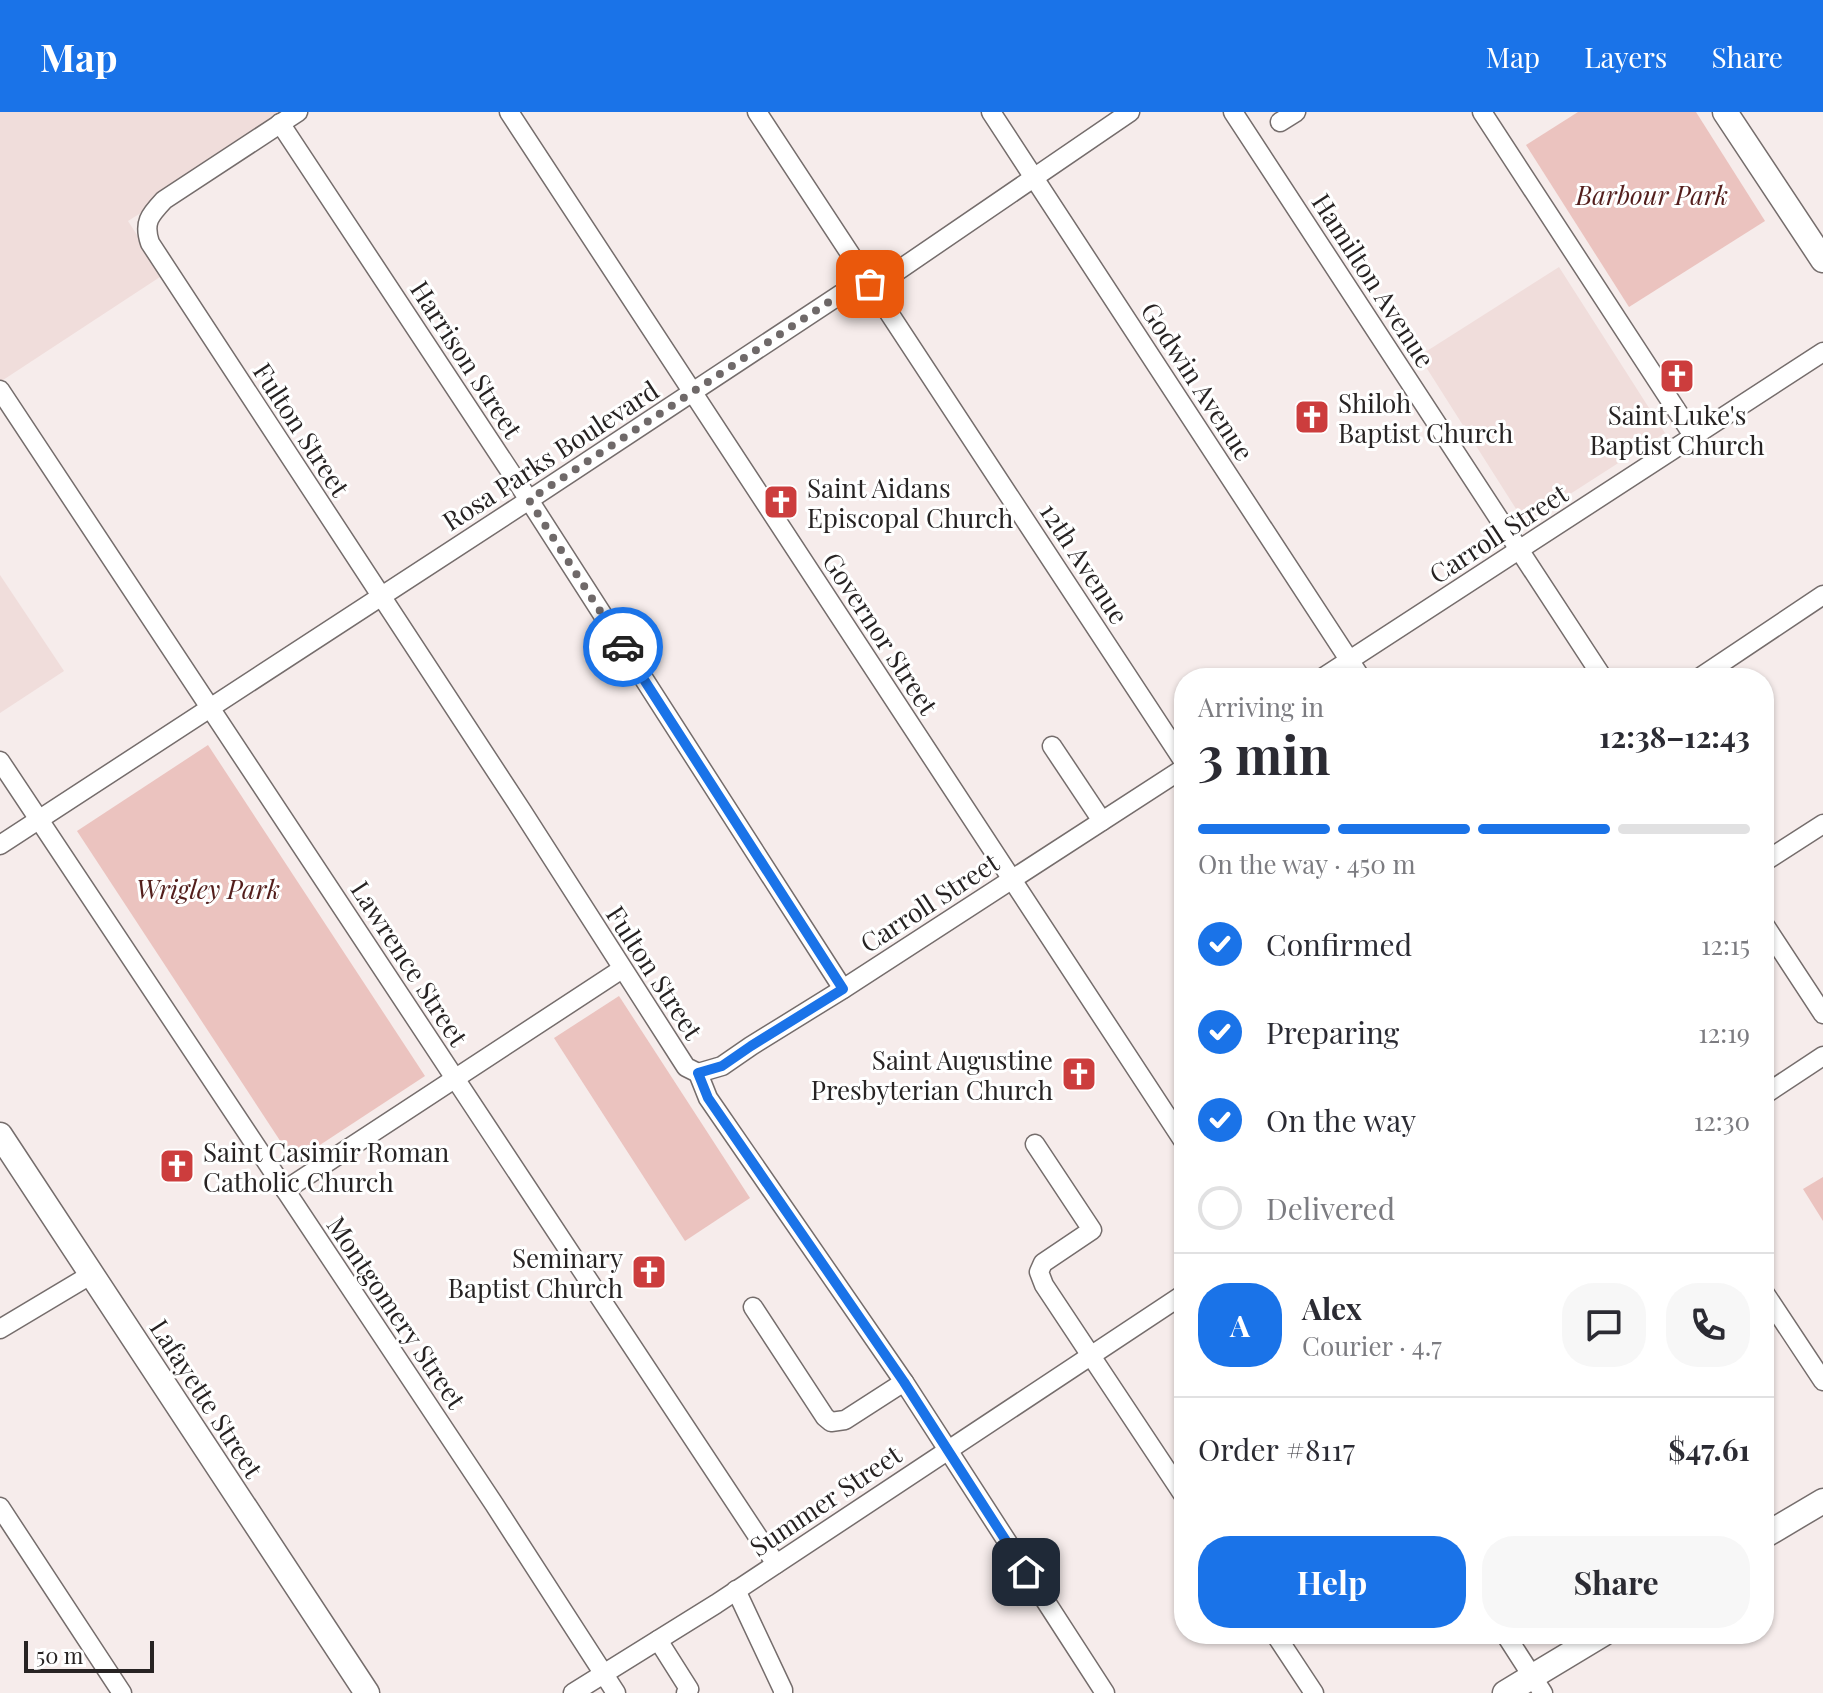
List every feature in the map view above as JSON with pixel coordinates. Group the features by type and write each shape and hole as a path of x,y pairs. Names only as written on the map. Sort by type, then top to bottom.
{"main road":[{"path":"1725,112 1823,260"},
{"name":"Lafayette Street","path":"0,1135 367,1693"},
{"path":"1774,1530 1823,1501"},
{"path":"1505,1693 1537,1685 1590,1644"}],"street":[{"name":"Fulton Street","path":"298,112 164,200 151,213 146,226 150,243 686,1067 698,1073 708,1098 904,1382 1105,1693"},
{"name":"Governor Street","path":"509,112 1174,1127"},
{"name":"12th Avenue","path":"757,112 1174,750"},
{"name":"Godwin Avenue","path":"991,112 1355,668"},
{"name":"Rosa Parks Boulevard","path":"0,845 841,294 893,274 1130,112"},
{"name":"Hamilton Avenue","path":"1233,112 1274,126 1520,550 1597,668"},
{"path":"1482,112 1694,437"},
{"name":"Harrison Street","path":"280,123 529,500 843,989"},
{"name":"Carroll Street","path":"1338,668 1823,352"},
{"name":"Lawrence Street","path":"0,390 776,1564"},
{"path":"1714,668 1823,595"},
{"path":"1052,746 1102,821"},
{"name":"Montgomery Street","path":"0,761 494,1504 616,1693"},
{"name":"Carroll Street","path":"698,1073 722,1066 1174,772"},
{"path":"1774,856 1823,824"},
{"path":"1774,939 1823,1014"},
{"path":"285,1190 622,969"},
{"path":"1774,1088 1823,1056"},
{"path":"1035,1144 1092,1230 1043,1263 1039,1272 1044,1285 1174,1481"},
{"path":"0,1329 92,1274"},
{"name":"Summer Street","path":"573,1693 776,1564 1174,1301"},
{"path":"753,1307 831,1422 845,1420 904,1382"},
{"path":"1774,1307 1823,1381"},
{"path":"0,1507 122,1693"},
{"path":"736,1590 783,1693"},
{"path":"658,1640 689,1689 686,1693"},
{"path":"1282,1644 1314,1693"},
{"path":"1511,1644 1537,1685"}],"shaded area":[{"path":"0,112 301,112 128,221 163,275 0,382"},
{"path":"1559,267 1665,433 1525,523 1419,356"},
{"path":"0,575 64,671 0,713"}],"green space":[{"name":"Barbour Park","path":"1578,112 1696,112 1765,221 1629,307 1526,145"},
{"name":"Wrigley Park","path":"208,745 425,1076 294,1162 77,831"},
{"path":"619,996 750,1198 685,1241 554,1038"},
{"path":"1823,1177 1823,1221 1803,1189"}],"way so far":[{"path":"623,647 529,500 841,294 870,284"}],"place":[{"name":"Saint Luke's Baptist Church","path":"1677,376"},
{"name":"Shiloh Baptist Church","path":"1312,417"},
{"name":"Saint Aidans Episcopal Church","path":"781,502"},
{"name":"Saint Augustine Presbyterian Church","path":"1079,1074"},
{"name":"Saint Casimir Roman Catholic Church","path":"177,1166"},
{"name":"Seminary Baptist Church","path":"649,1272"}],"route":[{"path":"623,647 843,989 722,1066 698,1073 708,1098 904,1382 1026,1572"}]}
